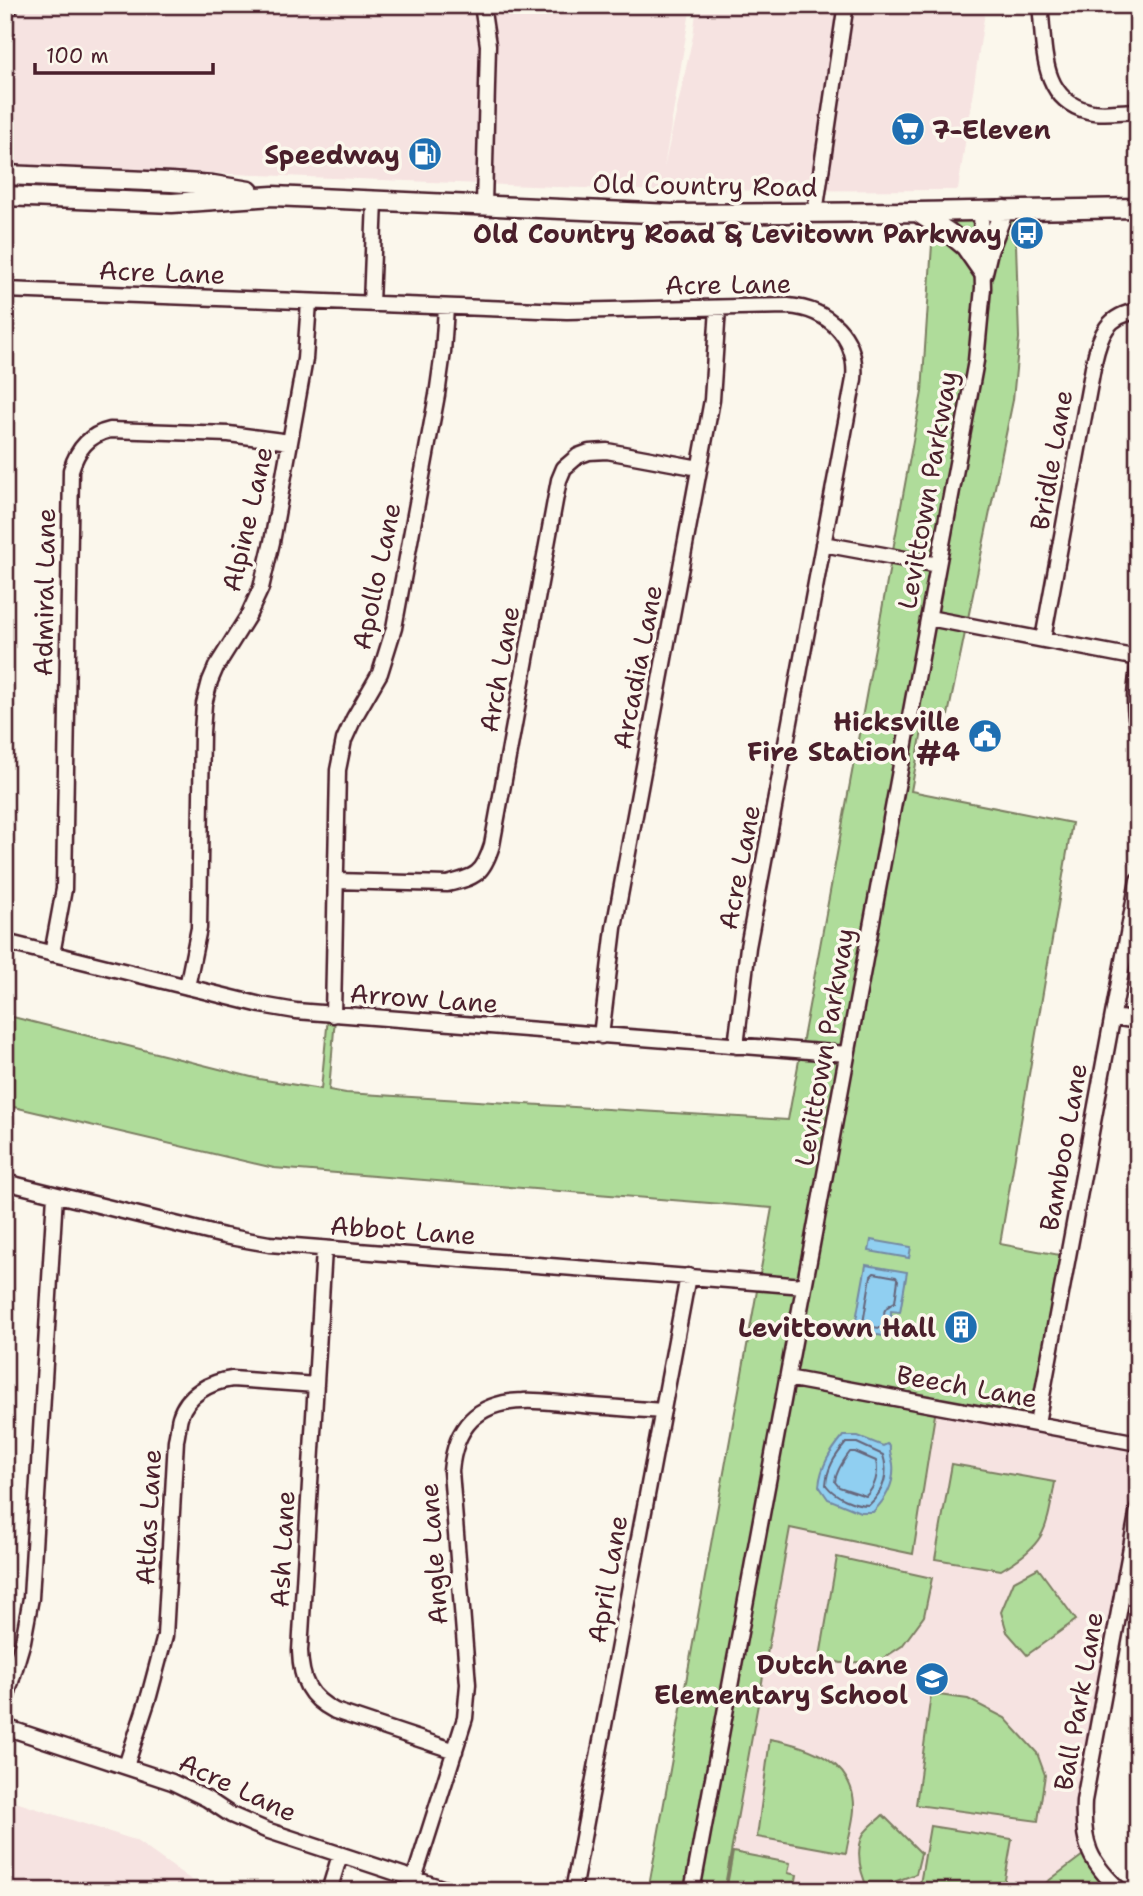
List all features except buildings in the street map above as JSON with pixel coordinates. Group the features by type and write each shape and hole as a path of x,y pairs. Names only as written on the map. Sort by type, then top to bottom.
{"main road":[{"name":"Old Country Road","path":"5,175 213,185 273,196"},
{"name":"Old Country Road","path":"5,197 172,203 273,196 672,214 1138,208"},
{"path":"983,272 1004,210"},
{"path":"917,212 965,246 983,272"}],"street":[{"path":"5,11 12,5"},
{"path":"482,5 488,45 484,205"},
{"path":"1040,5 1048,76 1058,93 1070,104 1090,112 1138,111"},
{"path":"815,213 845,10"},
{"path":"370,304 375,200"},
{"name":"Levittown Parkway","path":"692,1891 976,361 983,272 981,210"},
{"name":"Acre Lane","path":"5,290 567,311 788,306 814,310 828,318 849,345 853,357 854,379 748,947 736,1046"},
{"name":"Alpine Lane","path":"187,987 199,928 204,704 216,667 248,616 261,587 272,542 305,359 309,302"},
{"name":"Apollo Lane","path":"333,1015 340,752 354,718 380,673 394,628 437,395 446,308"},
{"name":"Arcadia Lane","path":"601,1036 614,928 712,400 718,308"},
{"name":"Bridle Lane","path":"1043,639 1100,337 1112,321 1125,313 1138,311"},
{"name":"Admiral Lane","path":"52,954 64,889 71,470 74,459 80,448 92,437 110,430 229,435 290,442"},
{"name":"Arch Lane","path":"335,881 447,884 465,880 480,871 487,862 492,845 559,480 564,468 578,456 607,451 699,468"},
{"path":"823,544 938,565"},
{"path":"929,618 1138,658"},
{"path":"1138,669 1135,703 1138,727"},
{"name":"Bamboo Lane","path":"1037,1423 1138,880"},
{"name":"Arrow Lane","path":"5,942 261,1005 333,1015 847,1054"},
{"path":"1113,1017 1138,1021"},
{"name":"Abbot Lane","path":"5,1182 224,1236 269,1244 804,1286"},
{"path":"5,1702 23,1642 31,1598 55,1195"},
{"name":"Ash Lane","path":"324,1249 300,1651 303,1678 315,1698 335,1711 455,1751"},
{"name":"April Lane","path":"573,1891 688,1276"},
{"name":"Beech Lane","path":"787,1378 1138,1443"},
{"name":"Atlas Lane","path":"126,1766 165,1636 176,1440 180,1416 186,1405 207,1385 220,1381 232,1379 316,1385"},
{"name":"Angle Lane","path":"414,1879 466,1718 468,1685 451,1471 456,1443 472,1419 483,1410 500,1404 524,1401 663,1411"},
{"name":"Ball Park Lane","path":"1121,1891 1104,1875 1093,1858 1084,1839 1083,1821 1084,1801 1138,1509"},
{"name":"Acre Lane","path":"5,1727 188,1789 256,1827 451,1891"},
{"path":"329,1891 340,1855"}],"shaded area":[{"path":"29,5 691,5 664,168 693,36 697,5 986,5 958,190 659,191 5,165 5,40 10,20"},
{"name":"Dutch Lane Elementary School","path":"936,1408 1138,1446 1138,1497 1078,1804 1083,1855 1035,1891 724,1891 790,1528"},
{"path":"9,1800 135,1840 207,1891 5,1891 5,1813"}],"green space":[{"path":"1015,212 1019,338 1013,400 946,725 924,720 911,791 1072,823 1000,1244 1060,1255 1030,1419 936,1408 913,1554 790,1528 724,1891 648,1891 772,1208 274,1168 5,1105 5,1015 259,1079 321,1089 328,1017 335,1018 329,1090 788,1120 922,392 934,215"},
{"path":"952,1464 1055,1482 1042,1535 1027,1552 1001,1570 935,1559"},
{"path":"837,1557 932,1578 924,1616 902,1646 879,1661 841,1663 820,1657"},
{"path":"1038,1568 1076,1620 1027,1655 1007,1632 1001,1612 1014,1581"},
{"path":"931,1694 968,1699 1005,1718 1037,1753 1045,1775 1038,1821 916,1805"},
{"path":"770,1739 814,1752 839,1768 847,1780 853,1793 854,1810 846,1853 757,1837"},
{"path":"883,1815 921,1853 916,1874 869,1891 863,1877 859,1849 865,1832"},
{"path":"930,1826 1012,1839 1003,1891 919,1890"},
{"path":"733,1852 790,1863 788,1873 797,1875 794,1891 726,1891"},
{"path":"1083,1855 1116,1891 1035,1891"}],"water":[{"path":"871,1240 911,1247 909,1258 869,1251"},
{"path":"866,1265 907,1272 900,1312 891,1311 891,1316 898,1317 895,1338 854,1331"},
{"path":"843,1436 858,1436 890,1446 893,1464 891,1484 886,1496 873,1512 860,1512 828,1499 819,1486 827,1459"}],"place":[{"name":"7-Eleven","path":"908,129"},
{"name":"Speedway","path":"425,154"},
{"name":"Old Country Road & Levitown Parkway","path":"1027,233"},
{"name":"Hicksville Fire Station #4","path":"985,736"},
{"name":"Levittown Hall","path":"961,1327"},
{"name":"Dutch Lane Elementary School","path":"932,1679"}]}
